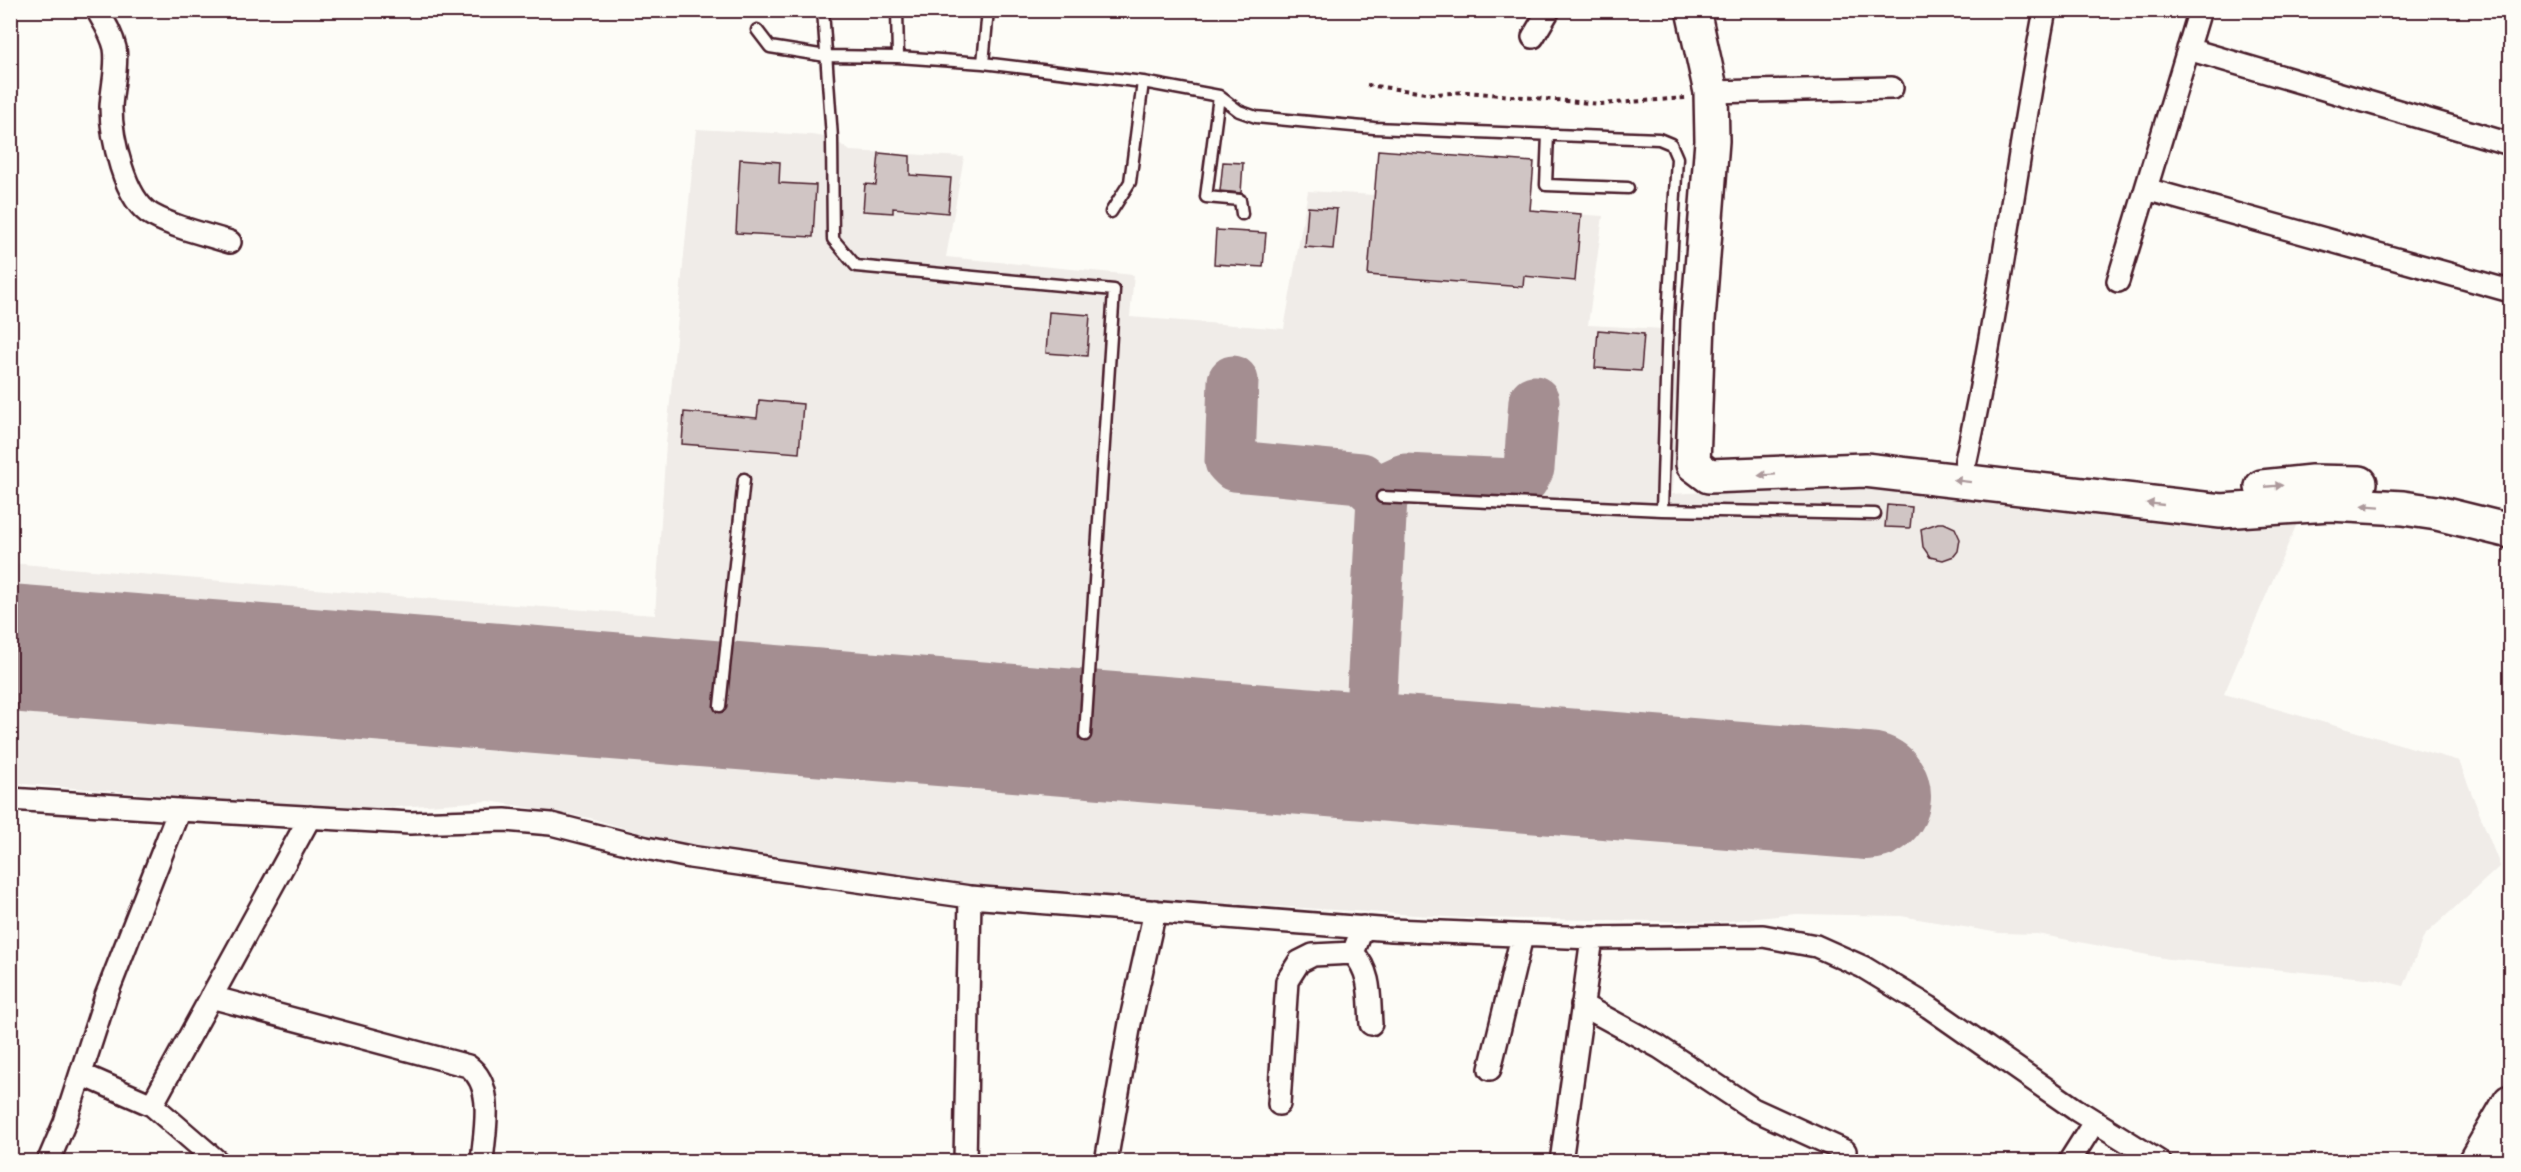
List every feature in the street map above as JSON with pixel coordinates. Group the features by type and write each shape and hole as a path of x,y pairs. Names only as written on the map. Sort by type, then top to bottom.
{"highway":[{"path":"1693,10 1711,95 1712,141 1683,319 1693,464 1709,476 1864,470 2221,511 2330,504 2403,508 2438,513 2511,531"},
{"path":"1693,464 1756,454 1864,450 2201,488 2247,488 2312,482 2375,485 2436,493 2511,509"},
{"path":"2475,1161 2511,1102"},
{"path":"2502,1161 2511,1148"}],"street":[{"path":"97,10 115,47 111,106 113,136 134,196 143,209 151,215 230,242"},
{"path":"1533,37 1549,10"},
{"path":"1966,460 1983,382 2027,106 2045,10"},
{"path":"2118,281 2200,10"},
{"path":"2188,49 2511,144"},
{"path":"1711,95 1892,88"},
{"path":"2146,189 2511,291"},
{"path":"10,800 410,823 505,820 551,824 646,849 970,897 1363,927 1522,936 1592,938 1763,936 1816,946 1863,967 1929,1007 2095,1121 2160,1161"},
{"path":"48,1161 65,1122 106,996 179,810"},
{"path":"152,1105 310,816"},
{"path":"965,1161 970,897"},
{"path":"1106,1161 1130,1023 1155,911"},
{"path":"1353,953 1363,927"},
{"path":"1490,1069 1522,936"},
{"path":"1561,1161 1592,938"},
{"path":"1353,953 1360,961 1368,979 1371,1024"},
{"path":"1279,1104 1287,981 1299,962 1313,955 1353,953"},
{"path":"212,997 468,1066 477,1073 483,1084 485,1104 482,1161"},
{"path":"1582,1005 1659,1047 1753,1109 1845,1151"},
{"path":"81,1074 152,1105 218,1161"},
{"path":"2069,1161 2095,1121"}],"lane":[{"path":"823,10 832,138 833,239 856,266 1114,290 1085,735"},
{"path":"897,10 898,57"},
{"path":"983,63 988,10"},
{"path":"757,30 770,47 826,56 898,57 983,63 1143,81 1219,96 1239,111 1256,117 1374,128 1659,139 1671,144 1677,158 1683,319 1662,510"},
{"path":"1111,212 1130,182 1143,81"},
{"path":"1219,96 1206,196 1240,200 1242,214"},
{"path":"1548,134 1546,185 1628,188"},
{"path":"720,706 744,479"},
{"path":"1382,497 1662,510 1875,514"}],"path":[{"path":"1367,85 1433,94 1467,92 1600,104 1711,95"}],"shaded area":[{"path":"696,129 811,135 832,138 850,151 964,157 946,257 1134,275 1130,317 1284,329 1308,191 1374,195 1378,150 1534,162 1530,211 1603,216 1588,325 1683,330 1672,494 1857,483 2298,521 2224,694 2459,761 2500,866 2424,936 2404,986 2376,979 2169,959 2037,934 1999,933 1901,916 1796,914 1719,922 1464,918 997,889 704,852 590,818 489,801 350,810 11,783 10,563 433,599 655,615 666,443"}],"building":[{"path":"1378,150 1534,162 1530,210 1581,214 1575,281 1524,276 1523,287 1368,275"},
{"path":"879,153 910,156 910,175 951,178 948,213 893,208 893,213 863,211 865,184 876,185"},
{"path":"740,159 780,162 779,183 816,185 813,237 736,233"},
{"path":"1223,162 1243,163 1241,193 1220,191"},
{"path":"1308,207 1337,209 1333,249 1305,247"},
{"path":"1216,230 1266,233 1263,267 1214,264"},
{"path":"1049,312 1090,315 1087,356 1046,353"},
{"path":"1598,330 1644,334 1641,371 1595,368"},
{"path":"759,400 803,404 799,453 682,444 684,412 757,418"},
{"path":"1887,505 1912,507 1910,528 1885,527"},
{"path":"1938,523 1955,528 1960,539 1958,551 1954,556 1943,560 1930,557 1923,547 1921,529"}],"taxiway":[{"path":"1233,381 1230,461 1235,466 1361,478 1382,497"},
{"path":"1409,760 1389,742 1371,712 1382,497 1392,485 1405,479 1514,484 1523,479 1529,468 1534,401"},
{"path":"1327,754 1353,734 1371,712"}],"runway":[{"path":"10,648 1867,796"}]}
